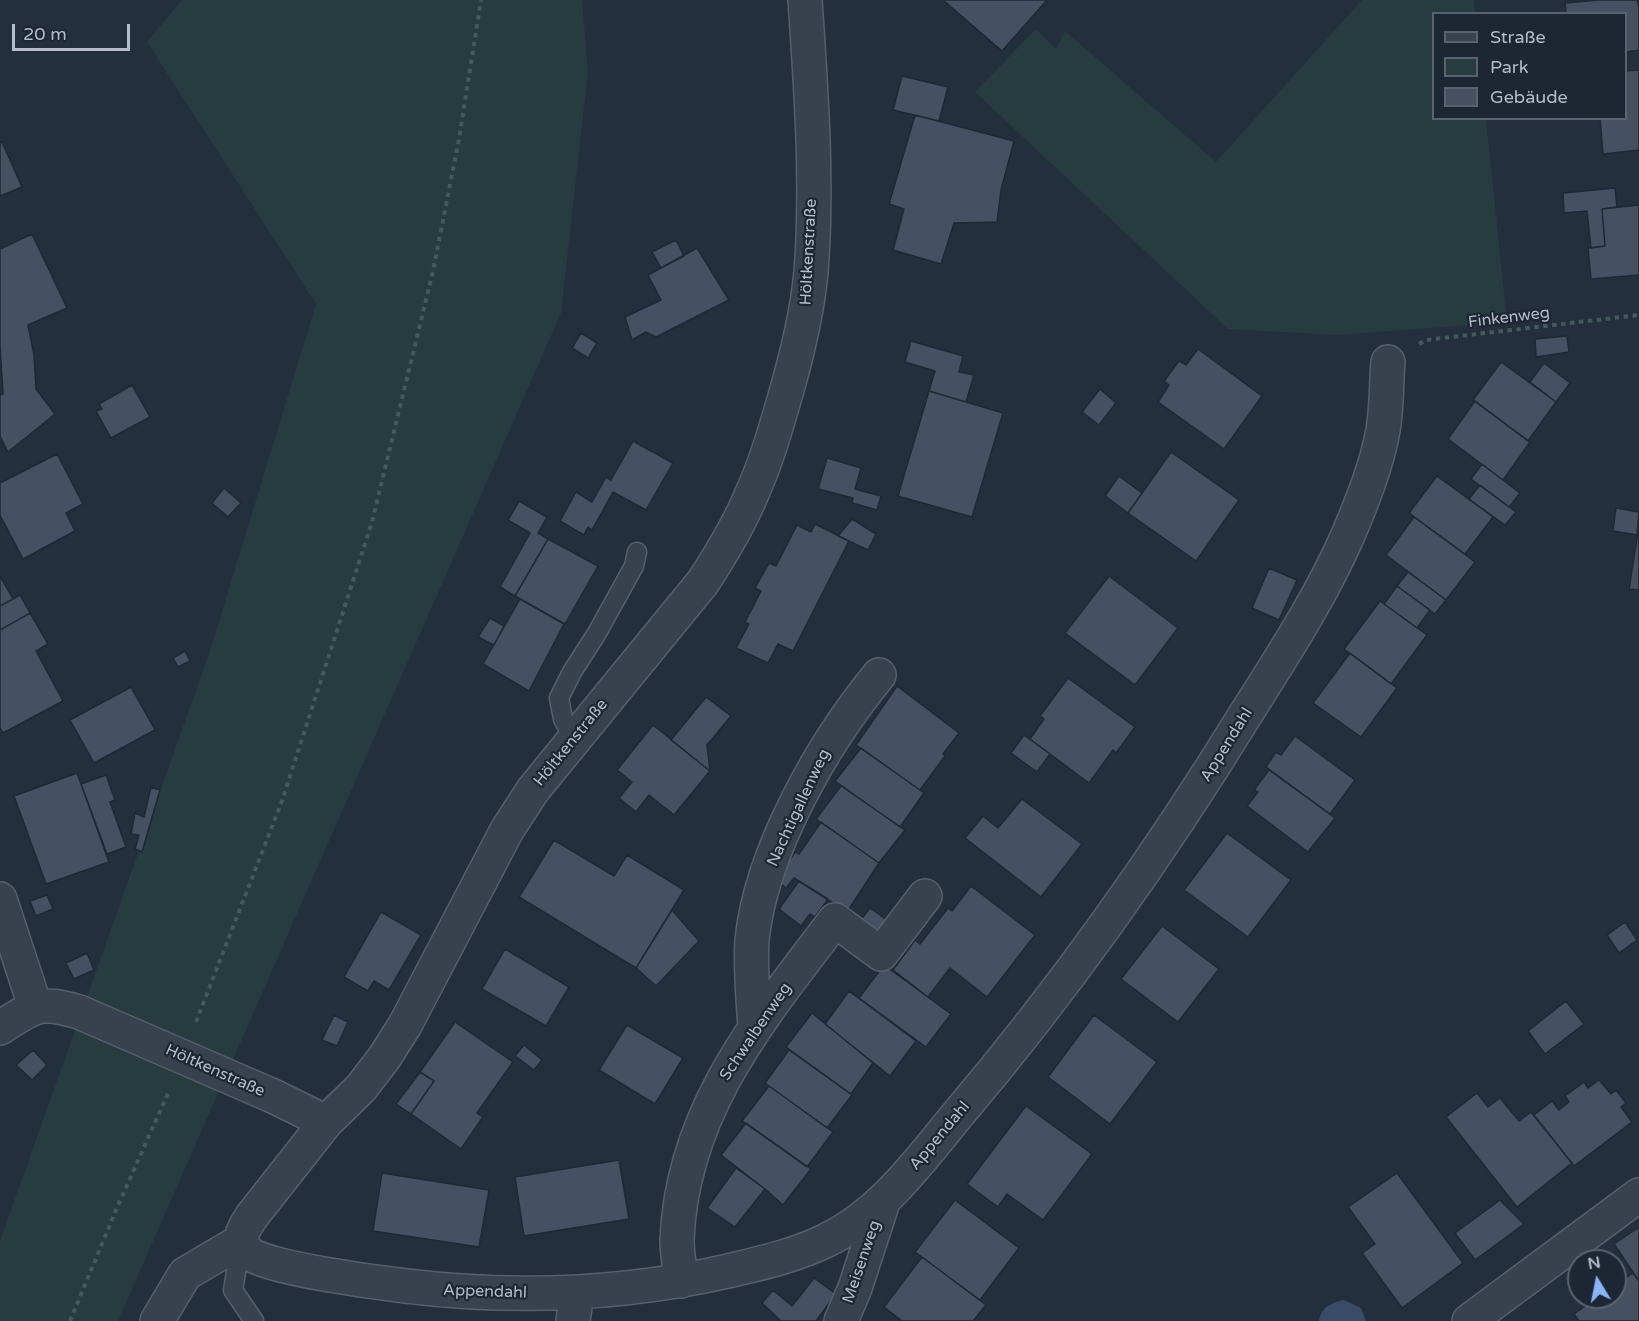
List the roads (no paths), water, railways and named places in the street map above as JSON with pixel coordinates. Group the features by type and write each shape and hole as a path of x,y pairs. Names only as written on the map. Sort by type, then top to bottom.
{"street":[{"name":"Höltkenstraße","path":"35,1006 57,1006 79,1012 273,1096 326,1122 361,1088 405,1025 507,830 533,790 677,614 719,557 753,491 794,366 805,318 811,273 813,234 811,112 805,0"},
{"name":"Appendahl","path":"241,1241 248,1253 266,1262 366,1281 575,1307 758,1264 827,1241 857,1223 883,1202 995,1071 1103,930 1220,757 1327,580 1348,535 1383,429 1388,362"},
{"name":"Nachtigallenweg","path":"755,1027 751,981 753,938 763,888 778,846 819,760 841,724 879,675"},
{"name":"Schwalbenweg","path":"681,1281 677,1242 680,1208 693,1147 722,1081 755,1027 835,920 881,954 925,896"},
{"path":"0,899 35,1006 0,1028"},
{"path":"157,1321 185,1274 241,1241 242,1230 252,1216 326,1122"},
{"path":"1469,1321 1639,1195"},
{"name":"Meisenweg","path":"841,1321 855,1288 883,1202"}],"lane":[{"path":"574,739 563,718 559,699 572,672 597,633 634,566 637,552"},
{"path":"241,1241 233,1290 254,1321"}],"water":[{"path":"1344,1300 1361,1308 1366,1321 1319,1321 1327,1306"}]}
